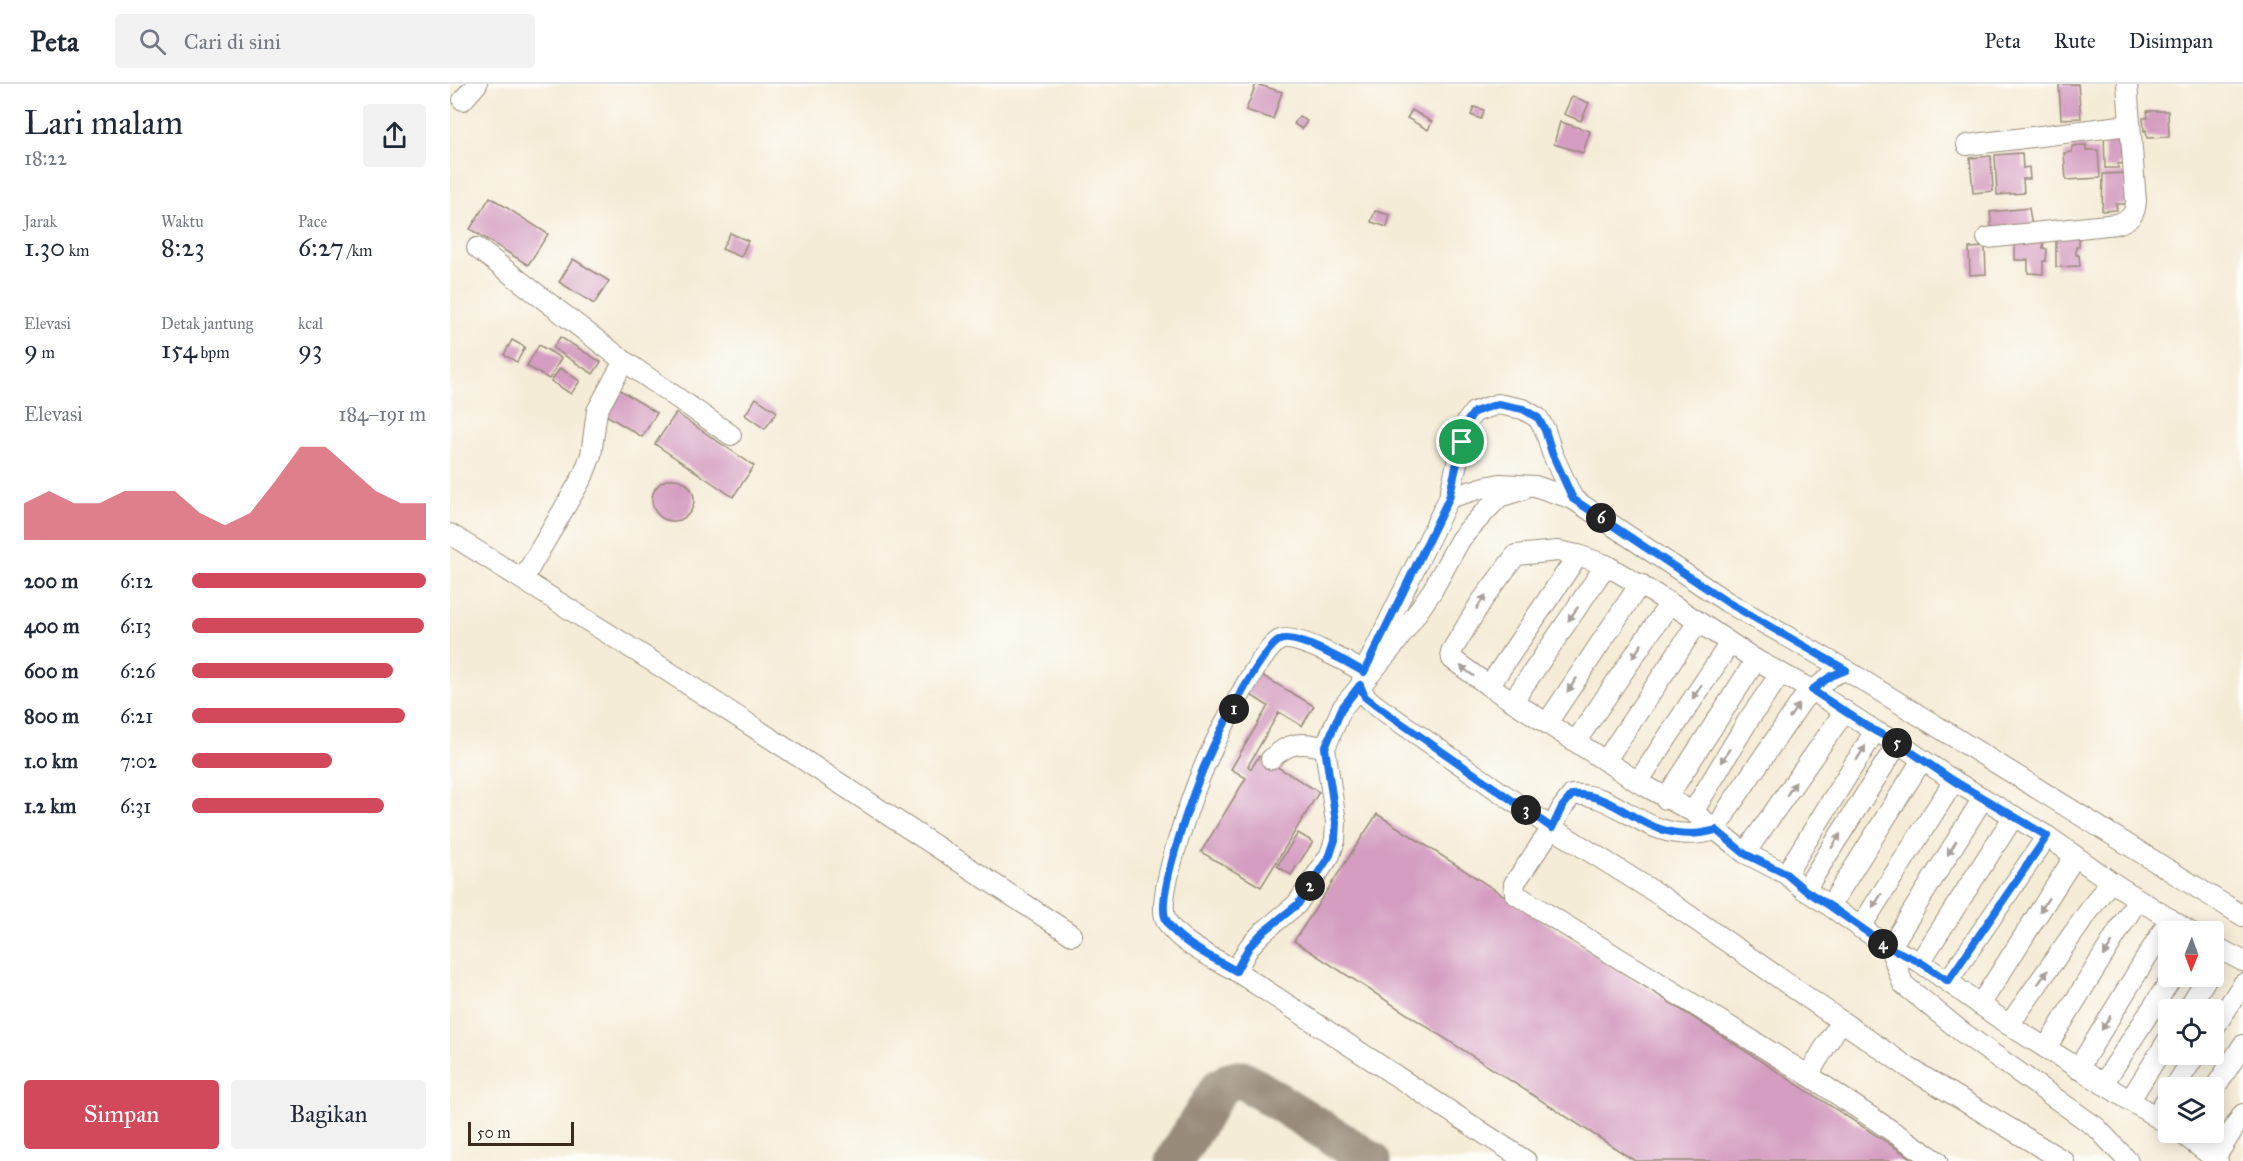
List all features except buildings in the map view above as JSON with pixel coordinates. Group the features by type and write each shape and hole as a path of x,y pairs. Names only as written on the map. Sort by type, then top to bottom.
{"street":[{"path":"463,100 477,84"},
{"path":"1987,238 2116,224 2129,219 2135,212 2127,84"},
{"path":"1967,145 2130,125"},
{"path":"477,248 624,361 731,435"},
{"path":"523,579 583,476 591,455 597,411 624,361"},
{"path":"1362,679 1449,498 1466,423 1474,412 1498,404 1523,409 1538,418 1573,499"},
{"path":"1449,498 1500,484 1534,486 1573,499 1727,602 1846,670 2243,916"},
{"path":"1236,971 1249,947 1262,933 1298,904 1330,855 1335,840 1336,822 1325,748 1342,708 1362,679 1396,643 1432,591 1460,540 1478,518 1500,497 1534,486"},
{"path":"450,534 666,670 1072,935"},
{"path":"2158,1117 2009,1025 1920,962 1890,948 1805,890 1786,874 1745,854 1692,812 1638,782 1489,686 1452,659 1451,652 1481,602 1516,555 1558,551 1606,565 1670,603 1756,660 1812,690 1954,781 2047,836 2110,881 2173,921"},
{"path":"1489,686 1578,555"},
{"path":"1512,701 1606,565"},
{"path":"1547,723 1640,584"},
{"path":"1576,741 1670,603"},
{"path":"1606,760 1698,622"},
{"path":"1526,1161 1183,938 1173,931 1165,917 1163,899 1173,857 1207,761 1258,663 1271,646 1282,639 1295,640 1346,661 1362,679 1365,697 1378,707 1552,828 1661,896 1909,1068 2064,1161"},
{"path":"1638,782 1730,643"},
{"path":"1666,799 1756,660"},
{"path":"1846,670 1831,676 1803,699 1729,807 1716,830 1702,834 1660,829 1610,803 1586,794 1572,795 1562,807 1552,828 1514,884 1515,894 1808,1076 1937,1161"},
{"path":"1692,812 1749,719 1781,673"},
{"path":"1745,854 1845,711"},
{"path":"1786,874 1875,731"},
{"path":"1271,759 1283,748 1294,745 1308,743 1325,748"},
{"path":"1805,890 1898,743"},
{"path":"1830,906 1922,760"},
{"path":"1860,928 1954,781"},
{"path":"1890,948 1983,798"},
{"path":"1920,962 2014,816"},
{"path":"1948,981 2047,836"},
{"path":"1980,1005 2075,856"},
{"path":"2009,1025 2110,881"},
{"path":"2046,1048 2138,899"},
{"path":"2078,1069 2170,919"},
{"path":"1890,948 1903,984 1962,1032 2097,1128 2128,1161"},
{"path":"2224,956 2243,960"},
{"path":"2224,1013 2243,984"},
{"path":"2103,1084 2166,987"},
{"path":"1808,1076 1841,1021"},
{"path":"2222,1077 2243,1045"},
{"path":"2130,1100 2158,1055"},
{"path":"2195,1143 2217,1159 2243,1114"}],"taxiway":[{"path":"1174,1161 1219,1088 1232,1080 1244,1080 1372,1161"}],"route":[{"path":"1498,404 1523,409 1538,418 1573,499 1727,602 1846,670 1831,676 1812,690 1954,781 2047,836 1948,981 1920,962 1890,948 1805,890 1786,874 1745,854 1716,830 1702,834 1660,829 1610,803 1586,794 1572,795 1562,807 1552,828 1378,707 1365,697 1360,685 1342,708 1325,748 1334,794 1335,840 1330,855 1298,904 1262,933 1249,947 1236,971 1173,931 1165,917 1163,899 1173,857 1207,761 1258,663 1271,646 1282,639 1295,640 1346,661 1364,672 1449,498 1462,442 1466,423 1474,412 1498,404"}]}
